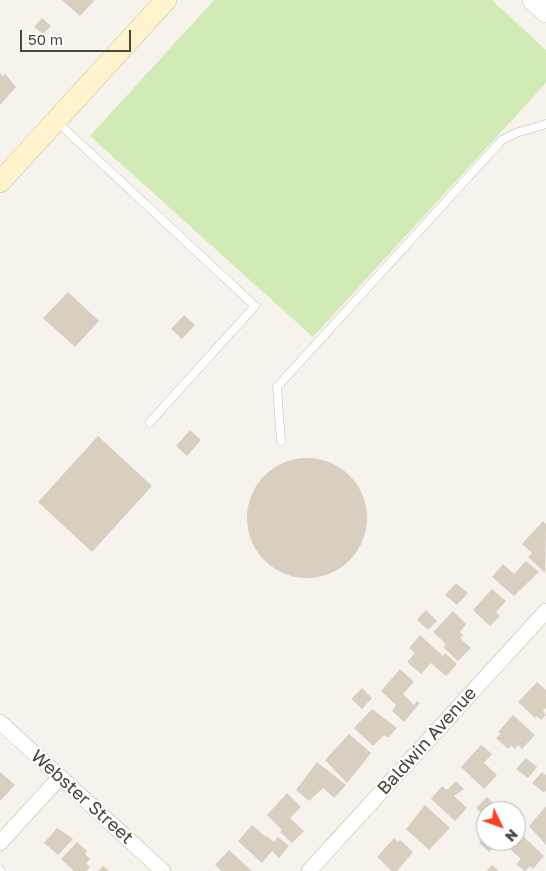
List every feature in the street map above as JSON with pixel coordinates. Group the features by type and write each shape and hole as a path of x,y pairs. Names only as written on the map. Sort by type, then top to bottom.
{"main road":[{"path":"2,175 166,0"}],"street":[{"path":"532,0 546,13"},
{"name":"Baldwin Avenue","path":"309,871 546,611"},
{"name":"Webster Street","path":"0,722 164,871"},
{"path":"0,843 60,777"}],"lane":[{"path":"54,120 255,306 150,422"},
{"path":"281,441 277,387 502,140 516,133 546,124"}],"green space":[{"path":"214,0 492,0 546,50 546,83 313,337 90,136"}],"building":[{"path":"62,0 93,0 94,1 80,16"},
{"path":"42,18 51,26 43,34 34,27"},
{"path":"0,73 3,76 5,74 16,87 0,105"},
{"path":"68,292 99,321 75,347 43,318"},
{"path":"184,315 195,325 182,339 171,329"},
{"path":"190,430 201,440 187,456 176,446"},
{"path":"98,436 152,486 92,552 38,502"},
{"path":"307,458 330,462 350,475 363,495 367,518 363,541 350,561 330,574 307,578 284,574 264,561 251,541 247,518 251,495 264,475 284,462"},
{"path":"543,521 546,524 545,573 528,557 532,553 522,544"},
{"path":"526,561 539,572 514,596 492,577 503,564 514,574"},
{"path":"456,583 468,593 457,605 445,595"},
{"path":"492,589 506,601 496,612 500,616 490,626 473,610"},
{"path":"426,610 437,621 428,630 417,620"},
{"path":"453,611 466,624 460,632 463,635 460,638 471,648 458,661 443,647 446,644 433,632"},
{"path":"420,635 443,656 445,653 457,664 446,676 431,663 421,674 407,662 415,653 409,648"},
{"path":"400,669 414,682 403,694 414,705 417,701 420,703 404,722 392,711 396,705 381,691"},
{"path":"537,682 546,690 546,708 543,711 546,715 541,720 537,716 535,718 518,702"},
{"path":"362,688 372,698 362,709 351,699"},
{"path":"372,709 397,728 388,738 384,735 373,746 354,728"},
{"path":"513,715 535,735 522,749 518,745 515,749 511,746 508,749 496,738 501,734 498,732"},
{"path":"349,734 371,753 347,783 325,760"},
{"path":"481,745 492,754 484,763 497,775 484,789 461,767"},
{"path":"526,758 537,767 528,778 516,769"},
{"path":"317,762 346,785 334,798 323,788 309,801 296,790"},
{"path":"0,772 15,785 0,801"},
{"path":"542,772 546,775 546,790 544,793 532,783"},
{"path":"456,781 464,789 454,796 467,808 455,821 431,799 442,786 447,790"},
{"path":"287,793 301,807 290,818 304,831 292,843 280,832 282,830 267,815"},
{"path":"487,797 491,801 483,801"},
{"path":"425,805 450,828 429,850 406,829"},
{"path":"546,806 546,845 529,826"},
{"path":"252,825 274,842 278,837 289,846 279,858 272,851 262,863 238,841"},
{"path":"57,828 73,839 58,855 44,843"},
{"path":"394,838 398,842 400,840 413,852 397,871 392,871 377,857"},
{"path":"526,839 544,856 533,869 530,866 525,871 516,864 521,859 512,851 526,851"},
{"path":"77,842 87,851 85,854 90,859 86,864 90,867 86,871 74,871 61,859"},
{"path":"229,850 252,871 222,871 215,865"},
{"path":"492,865 499,871 487,871"},
{"path":"103,866 109,871 98,871"}]}
